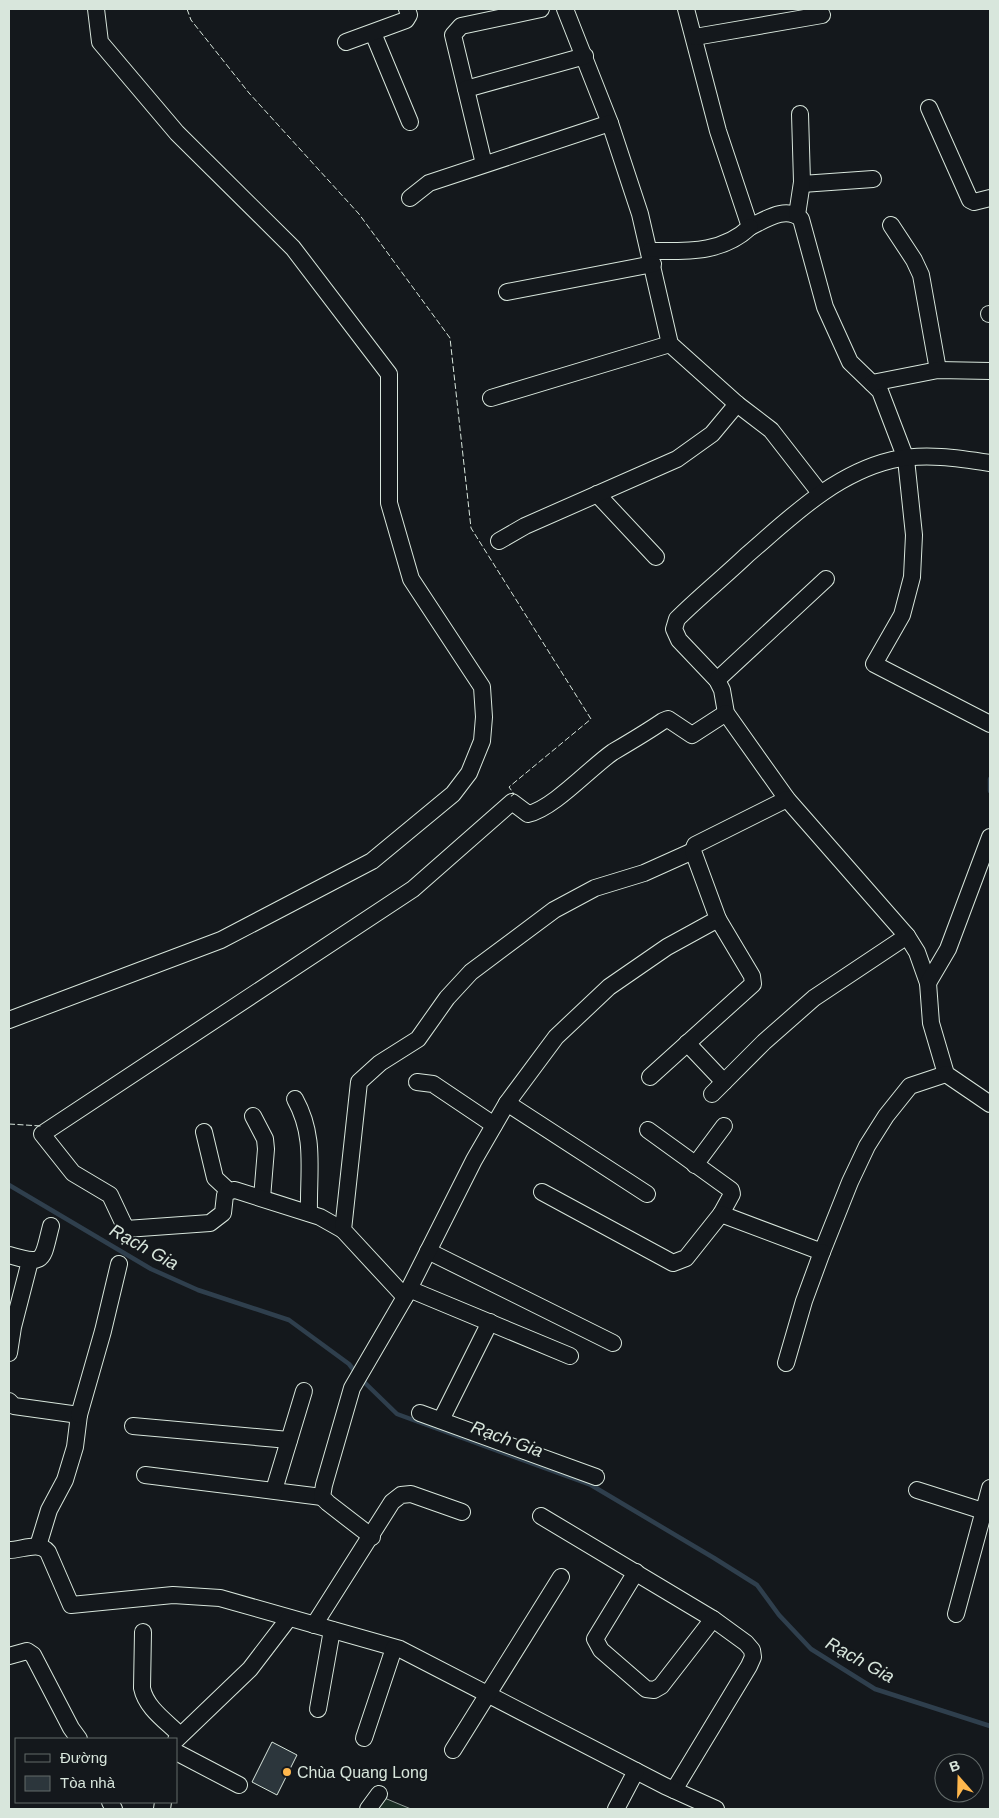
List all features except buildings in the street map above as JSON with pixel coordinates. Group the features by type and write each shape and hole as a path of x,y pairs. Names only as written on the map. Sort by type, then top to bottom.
{"street":[{"path":"9,1020 221,940 372,861 453,794 469,773 482,741 484,716 482,687 411,579 389,503 389,374 293,248 177,133 100,42 96,9"},
{"path":"346,42 406,20 409,15 407,9"},
{"path":"484,164 453,35 461,26 541,9"},
{"path":"565,9 610,123 640,214 670,344 737,404 771,430 820,494"},
{"path":"686,9 695,37 718,131 750,227"},
{"path":"695,37 822,15"},
{"path":"373,33 410,122"},
{"path":"466,89 585,56"},
{"path":"930,108 970,200 974,202 990,198"},
{"path":"797,214 802,184 800,114"},
{"path":"410,198 429,182 610,123"},
{"path":"802,184 873,179"},
{"path":"507,292 651,258 712,248 743,233 750,227 781,213 797,214 801,219 825,307 850,362 880,390 906,459 914,535 912,577 902,615 874,664 990,724"},
{"path":"891,225 921,275 938,370"},
{"path":"491,398 670,344"},
{"path":"872,382 938,370 990,371"},
{"path":"499,541 525,526 690,451 712,434 737,404"},
{"path":"990,463 952,458 906,459 878,464 844,478 820,494 677,619 674,629 679,640 717,680 725,702 726,713 787,799 907,936 916,952 928,983 931,1023 946,1074 990,1104"},
{"path":"597,494 656,557"},
{"path":"717,680 826,579"},
{"path":"570,1356 490,1322 407,1293 343,1230 320,1217 235,1190 229,1191 225,1195 223,1213 210,1223 126,1229 110,1195 73,1173 42,1134 413,889 512,802 531,814 546,805 613,752 668,718 692,735 726,713"},
{"path":"650,1076 754,980 718,919 693,851 695,845 700,840 787,799"},
{"path":"928,983 948,949 990,837"},
{"path":"343,1230 359,1082 380,1062 418,1039 447,998 471,972 554,910 595,888 644,873 693,851"},
{"path":"322,1498 352,1388 407,1293 474,1160 507,1103 556,1037 610,987 667,947 718,919"},
{"path":"712,1094 764,1042 814,998 907,936"},
{"path":"687,1043 724,1082"},
{"path":"786,1363 804,1301 822,1252 850,1182 868,1146 886,1116 910,1086 946,1074"},
{"path":"417,1082 433,1084 494,1125"},
{"path":"295,1099 304,1115 310,1136 308,1213"},
{"path":"507,1103 647,1194"},
{"path":"253,1116 264,1139 266,1149 262,1198"},
{"path":"695,1165 724,1126"},
{"path":"542,1192 673,1263 686,1258 721,1214 732,1194 731,1190 648,1130"},
{"path":"204,1132 216,1178 229,1191"},
{"path":"721,1214 822,1252"},
{"path":"9,1255 30,1261 38,1260 43,1256 51,1226"},
{"path":"428,1252 613,1343"},
{"path":"9,1353 11,1326 30,1261"},
{"path":"38,1546 49,1510 65,1480 75,1447 79,1415 103,1331 119,1264"},
{"path":"441,1420 490,1322"},
{"path":"274,1490 304,1391"},
{"path":"9,1401 14,1406 79,1415"},
{"path":"420,1413 596,1477"},
{"path":"133,1426 289,1440"},
{"path":"145,1475 274,1490 322,1498 372,1537"},
{"path":"956,1614 990,1488"},
{"path":"916,1490 983,1511"},
{"path":"314,1625 372,1537 392,1502 401,1495 411,1494 462,1512"},
{"path":"541,1516 713,1619 746,1643 752,1650 753,1657 674,1790"},
{"path":"9,1550 38,1546 44,1547 48,1552 71,1605 190,1595 238,1602 411,1654 636,1771 716,1809"},
{"path":"636,1572 594,1639 601,1650 646,1689 654,1690 661,1686 713,1619"},
{"path":"453,1750 487,1692 561,1576"},
{"path":"144,1632 142,1688 144,1697 178,1738 250,1669 289,1618"},
{"path":"318,1708 332,1630"},
{"path":"364,1738 394,1648"},
{"path":"9,1656 27,1651 33,1655 71,1728 78,1738"},
{"path":"178,1753 239,1785"},
{"path":"616,1809 636,1771"},
{"path":"368,1809 379,1794"}],"green space":[{"path":"382,1797 411,1809 373,1809"}],"waterway":[{"path":"990,779 990,791"},
{"name":"Rạch Gia","path":"9,1185 151,1269 198,1290 289,1320 349,1364 356,1373"},
{"name":"Rạch Gia","path":"361,1379 397,1414 591,1485 714,1558 757,1585 779,1615 811,1649 875,1689 990,1726"}],"fence":[{"path":"187,9 191,20 249,93 359,214 450,338 471,528 591,719 509,787 514,794 510,797"},
{"path":"9,1124 41,1126"}],"place":[{"name":"Chùa Quang Long","path":"287,1772"}]}
